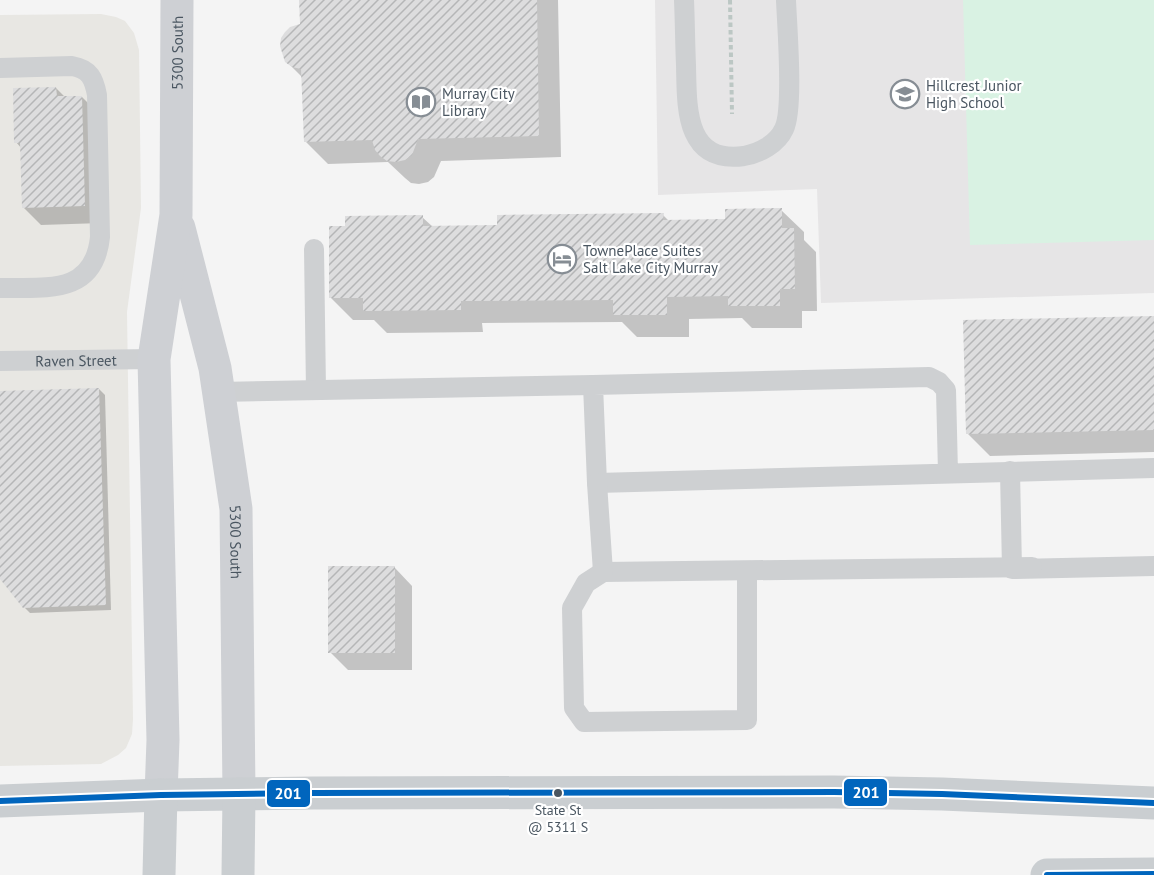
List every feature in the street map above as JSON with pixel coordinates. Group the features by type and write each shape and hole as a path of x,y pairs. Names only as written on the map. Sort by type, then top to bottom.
{"main road":[{"name":"5300 South","path":"159,875 163,740 154,358 176,215 177,0"},
{"name":"5300 South","path":"176,215 214,368 236,509 240,794 238,875"},
{"path":"0,801 240,794 931,793 1154,803"},
{"path":"1047,875 1154,874"}],"lane":[{"path":"684,0 688,118 699,142 714,153 733,157 752,154 770,146 784,129 788,109 786,0"},
{"path":"0,68 72,66 82,68 90,74 97,95 100,237 98,252 93,263 87,273 76,281 52,287 0,288"},
{"path":"314,249 316,390"},
{"name":"Raven Street","path":"0,361 154,358"},
{"path":"218,392 593,386 929,377 939,381 946,390 948,473"},
{"path":"593,386 603,572"},
{"path":"597,483 1154,468"},
{"path":"1010,471 1012,568"},
{"path":"747,571 747,720 584,722 574,708 572,608 586,584 603,572 1154,566"}],"path":[{"path":"730,0 732,114"}],"shaded area":[{"name":"Hillcrest Junior High School","path":"655,0 1154,0 1154,293 821,303 817,189 658,195"},
{"path":"101,14 125,21 134,33 139,50 141,208 127,312 132,734 126,748 101,764 0,766 0,15"}],"green space":[{"path":"963,0 1154,0 1154,240 970,245"}],"building":[{"name":"Murray City Library","path":"299,0 537,0 539,136 418,139 412,155 396,162 387,161 380,156 372,140 304,142 301,69 285,62 280,46 285,32 290,27 300,24"},
{"path":"56,87 57,96 82,96 85,206 22,208 20,143 14,143 13,88"},
{"name":"TownePlace Suites Salt Lake City Murray","path":"782,208 782,228 794,228 795,289 780,289 780,306 728,306 728,296 667,297 667,315 613,315 613,300 461,301 461,310 363,311 363,298 329,298 329,226 345,226 345,216 423,215 423,226 497,225 497,215 664,213 663,220 725,219 725,209"},
{"path":"1154,316 1154,430 966,434 963,320"},
{"path":"99,388 106,605 23,608 0,579 0,391"},
{"path":"328,566 395,566 395,653 328,653"}],"transit line":[{"name":"201","path":"0,801 161,795 314,793 834,792 1154,803"},
{"name":"201","path":"1047,875 1154,874"}],"place":[{"name":"Hillcrest Junior High School","path":"905,94"},
{"name":"Murray City Library","path":"421,102"},
{"name":"TownePlace Suites Salt Lake City Murray","path":"562,259"},
{"name":"State St @ 5311 S","path":"558,793"}]}
